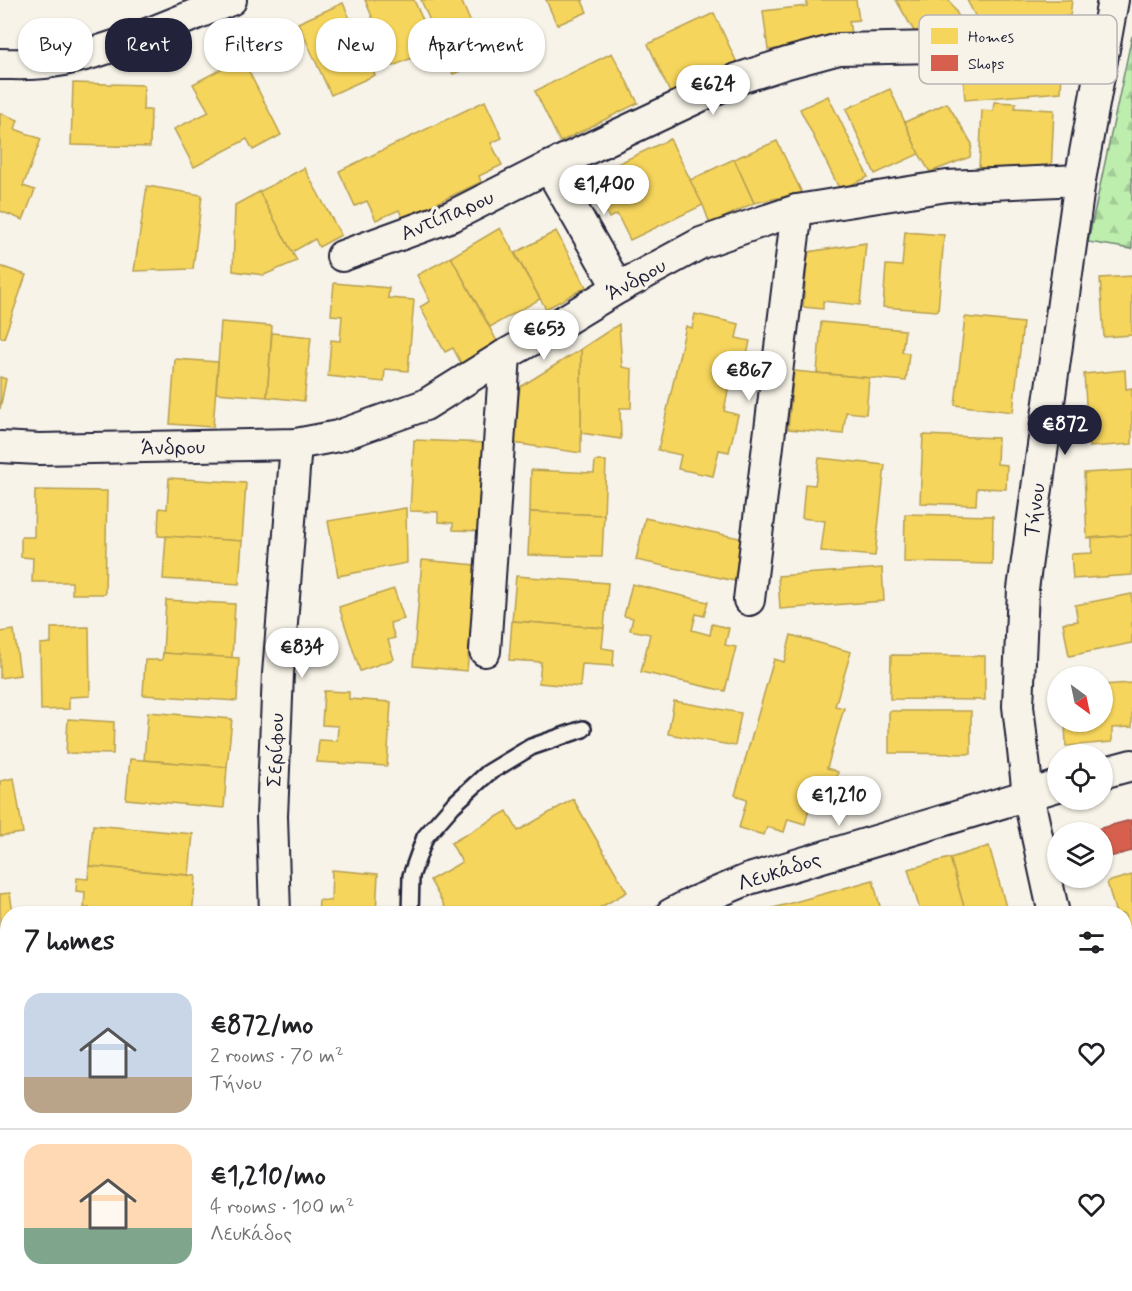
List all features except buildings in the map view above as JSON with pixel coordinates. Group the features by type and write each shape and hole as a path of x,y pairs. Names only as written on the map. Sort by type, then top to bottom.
{"street":[{"path":"0,64 46,63 88,54 231,0"},
{"name":"Τήνου","path":"1110,15 1113,0"},
{"name":"Αντίπαρου","path":"342,256 452,216 549,167 737,79 839,49 919,47"},
{"name":"Τήνου","path":"1052,906 1028,795 1018,706 1023,589 1080,180 1097,84"},
{"path":"549,167 618,288"},
{"name":"Άνδρου","path":"0,447 39,449 296,444 338,436 425,405 618,288 701,243 797,210 947,186 1080,180"},
{"path":"749,600 797,210"},
{"path":"485,651 505,355"},
{"name":"Σερίφου","path":"275,906 273,816 278,674 296,444"},
{"path":"1113,770 1132,765"},
{"name":"Λευκάδος","path":"689,906 749,879 1047,789"}],"lane":[{"path":"410,906 411,876 425,837 453,805 488,772 531,747 583,729"}],"green space":[{"path":"1132,36 1132,249 1088,242"}]}
